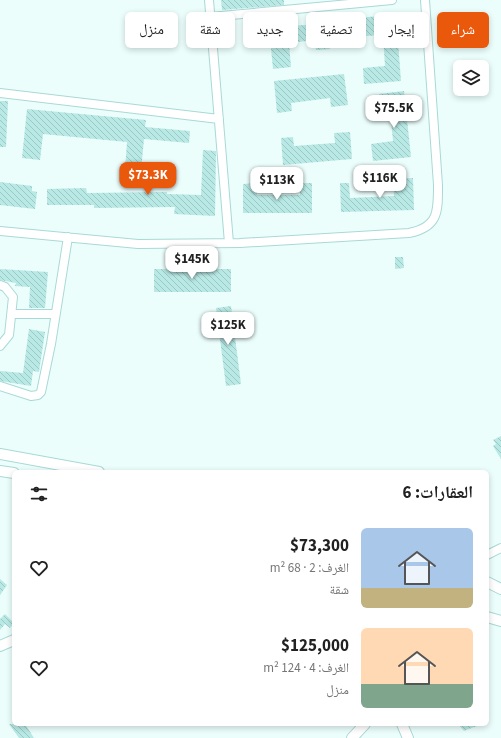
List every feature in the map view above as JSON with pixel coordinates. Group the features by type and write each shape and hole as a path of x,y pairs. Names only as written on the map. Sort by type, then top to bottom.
{"street":[{"path":"209,0 210,12"},
{"path":"235,15 392,0"},
{"path":"0,231 138,244 229,243 409,233 424,230 432,222 438,210 438,184 425,0"},
{"path":"212,48 229,243"},
{"path":"0,93 218,119"},
{"path":"0,386 31,396 38,395 41,392 68,237"},
{"path":"0,285 5,286 13,297 9,335 0,346"},
{"path":"12,314 55,314"},
{"path":"0,454 88,470"},
{"path":"0,471 12,473"},
{"path":"489,554 501,548"},
{"path":"489,583 501,589"},
{"path":"489,618 501,621"},
{"path":"0,646 12,641"},
{"path":"352,738 363,726"},
{"path":"403,726 408,738"}],"building":[{"path":"221,0 284,0 284,5 222,10"},
{"path":"366,17 374,17 374,36 366,36"},
{"path":"306,25 306,41 298,42 298,26"},
{"path":"271,48 289,48 291,67 273,69"},
{"path":"316,48 330,49 316,50"},
{"path":"384,48 398,48 401,81 364,84 363,68 385,66"},
{"path":"344,74 348,105 331,107 330,98 291,103 292,111 277,113 274,81"},
{"path":"404,91 411,157 373,161 371,144 393,141 390,110 381,111 379,94"},
{"path":"0,101 8,101 6,147 0,147"},
{"path":"27,109 146,120 145,127 190,131 189,143 144,139 141,171 125,169 127,142 43,134 40,160 22,158"},
{"path":"350,132 352,159 283,165 281,138 293,137 294,146 335,143 334,133"},
{"path":"203,150 216,151 215,216 174,214 175,207 94,208 94,205 47,205 47,189 86,188 87,193 167,192 167,194 201,195"},
{"path":"413,178 414,210 341,212 340,183 349,183 350,198 394,196 393,179"},
{"path":"0,182 32,186 32,191 37,192 35,209 0,205"},
{"path":"257,183 257,195 300,195 300,183 312,183 312,213 243,213 243,184"},
{"path":"395,257 403,257 404,268 395,269"},
{"path":"0,269 48,272 45,308 29,308 30,287 15,286 16,283 0,280"},
{"path":"154,269 231,269 231,292 154,292"},
{"path":"231,306 241,384 226,386 216,308"},
{"path":"29,329 45,332 39,372 33,371 31,386 0,381 0,371 23,373"},
{"path":"501,436 501,459 493,446 496,444 493,440"},
{"path":"0,579 7,585 0,595"},
{"path":"5,614 12,621 12,626 10,628 5,624 0,630 0,619"},
{"path":"9,724 12,724 12,726 26,726 34,738 19,738"},
{"path":"460,726 477,726 464,731"}]}
